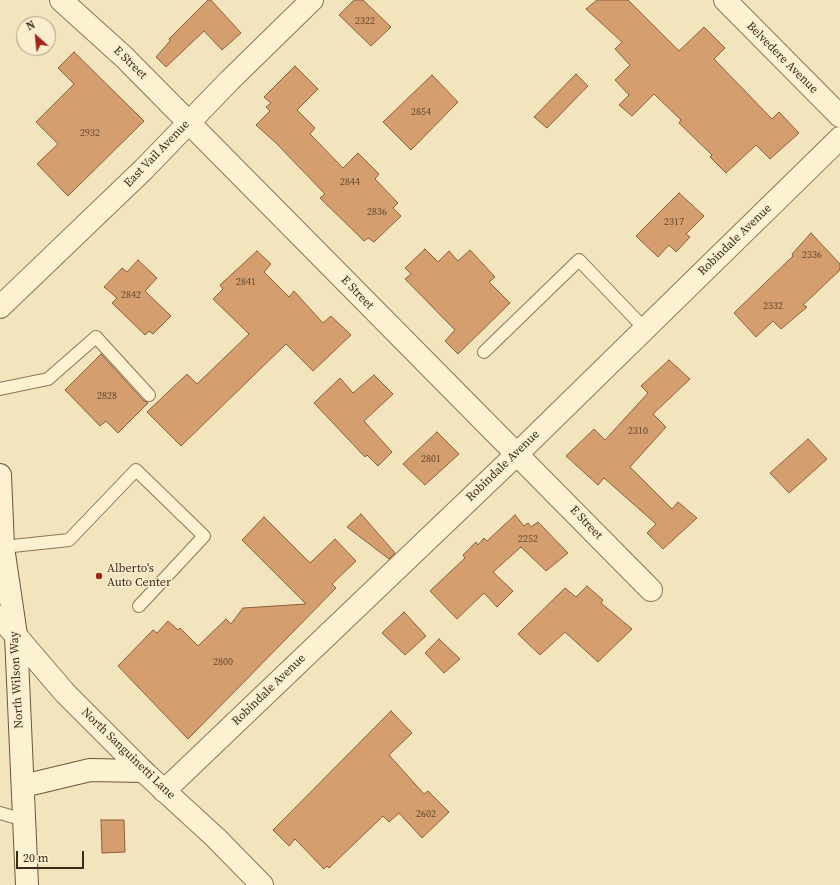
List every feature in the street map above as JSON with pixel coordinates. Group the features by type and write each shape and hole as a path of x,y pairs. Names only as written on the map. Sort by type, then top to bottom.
{"street":[{"name":"East Vail Avenue","path":"0,307 144,169 189,122 312,0"},
{"name":"Belvedere Avenue","path":"725,0 840,116"},
{"name":"E Street","path":"66,2 189,122 651,590"},
{"name":"Robindale Avenue","path":"164,790 517,454 644,328 840,138"},
{"name":"North Wilson Way","path":"0,475 3,547 16,635 27,885"},
{"name":"North Sanguinetti Lane","path":"0,617 65,693 143,771 216,838 262,885"},
{"path":"23,786 90,770 143,771"}],"lane":[{"path":"484,352 579,260 644,328"},
{"path":"0,389 48,379 96,337 149,395"},
{"path":"3,547 69,540 136,470 204,536 139,606"},
{"path":"0,813 24,820"}],"building":[{"path":"208,0 211,0 241,33 222,50 204,31 166,67 156,57 170,41 169,39"},
{"path":"354,0 363,0 391,27 371,46 339,15"},
{"path":"597,0 628,0 679,51 704,27 725,48 714,59 772,119 779,112 799,133 770,159 756,145 726,173 710,157 712,155 679,123 681,120 654,94 632,116 619,105 629,95 615,80 630,65 615,49 622,42 586,9"},
{"path":"74,52 144,121 68,196 37,164 58,144 36,122 74,84 58,68"},
{"path":"295,66 318,89 297,110 315,128 310,134 343,168 358,153 379,174 375,179 398,203 393,208 401,216 374,242 368,238 364,241 320,198 325,194 276,143 256,125 270,111 266,107 271,103 264,97"},
{"path":"576,74 588,86 547,128 534,117"},
{"path":"432,75 458,102 411,150 383,122"},
{"path":"679,193 704,216 686,234 690,237 676,252 669,245 658,257 636,236"},
{"path":"811,233 840,264 840,270 803,305 807,307 781,329 773,321 756,337 734,313 793,256 792,254"},
{"path":"425,249 438,262 449,251 458,261 470,250 495,277 489,282 510,303 458,354 445,341 455,330 405,279 411,274 405,268"},
{"path":"257,251 271,264 264,272 289,297 294,291 323,323 331,316 351,335 313,371 286,344 181,446 147,412 187,374 197,384 249,334 213,299 223,289 220,285"},
{"path":"138,260 157,278 145,291 171,316 153,334 149,331 145,335 112,303 117,298 104,287 122,268 127,272"},
{"path":"101,354 143,400 148,403 118,433 106,421 100,426 65,390"},
{"path":"669,360 690,379 653,414 666,427 630,467 672,509 678,502 697,518 663,549 647,533 656,524 604,478 598,485 566,456 594,429 605,440 648,393 641,386"},
{"path":"374,375 393,394 364,421 392,452 378,466 367,455 365,457 314,403 340,378 353,393"},
{"path":"437,432 459,454 425,485 403,464"},
{"path":"808,439 827,459 789,493 770,473"},
{"path":"361,514 395,553 389,559 347,527"},
{"path":"515,515 524,526 528,523 531,527 538,522 568,553 546,571 521,547 493,572 513,591 497,607 484,593 457,619 430,591 465,558 463,555 476,542 478,545 484,538 487,541"},
{"path":"264,517 310,563 335,539 356,561 332,584 336,588 188,739 118,666 153,630 157,633 168,621 178,630 180,628 198,646 226,619 231,624 243,608 306,604 242,540"},
{"path":"587,586 603,600 601,603 632,629 598,662 565,632 540,655 518,634 565,588 576,597"},
{"path":"404,612 426,636 405,655 382,633"},
{"path":"439,639 460,659 444,673 425,653"},
{"path":"391,711 412,733 389,755 424,794 428,791 449,812 422,838 399,813 389,822 383,816 329,868 327,866 324,869 295,839 289,846 273,830"},
{"path":"101,820 124,820 125,852 102,853"}],"place":[{"name":"Alberto's Auto Center","path":"99,576"}]}
